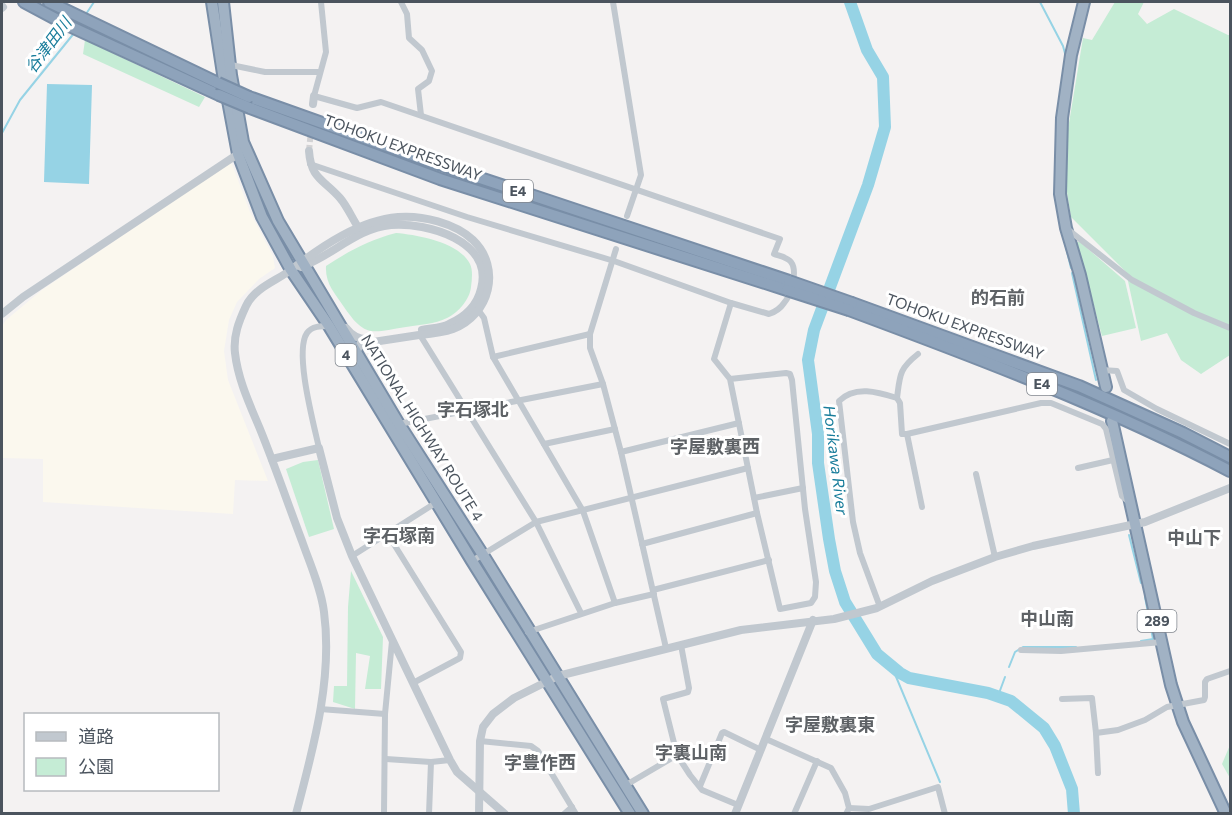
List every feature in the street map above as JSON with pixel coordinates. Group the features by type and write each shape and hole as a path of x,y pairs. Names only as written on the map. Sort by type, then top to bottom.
{"highway":[{"path":"24,2 67,24 90,29"},
{"path":"49,2 73,14 90,29"},
{"name":"NATIONAL HIGHWAY ROUTE 4","path":"212,2 238,154 262,217 291,270 329,326 519,636 553,679 643,813"},
{"name":"NATIONAL HIGHWAY ROUTE 4","path":"223,2 243,142 278,221 399,424 530,631 553,679 630,813"},
{"path":"1084,2 1071,55 1062,118 1060,194 1066,228 1080,275 1106,387"},
{"name":"TOHOKU EXPRESSWAY","path":"90,29 249,103 440,179 788,285 1079,386 1182,433 1230,458"},
{"name":"TOHOKU EXPRESSWAY","path":"850,307 1075,398 1230,471"},
{"name":"289","path":"1112,421 1177,705 1226,813"}],"street":[{"path":"310,164 467,217 614,261 731,303 769,314 775,312 787,301 794,273 793,264 786,258 774,255 780,239 381,102 357,108 314,100 326,52 321,2"},
{"path":"401,2 406,14 409,38 422,50 432,71 429,81 418,88 421,116"},
{"path":"613,2 641,175 627,216"},
{"path":"1077,2 1079,16"},
{"path":"231,65 265,72 320,72"},
{"path":"309,151 310,164 320,181 340,198 358,227"},
{"path":"2,314 23,297 238,154"},
{"path":"302,264 358,227 380,220 412,217 463,232 479,248 488,267 488,292 479,311 453,329 360,344 357,351"},
{"path":"296,813 320,709 326,660 324,610 316,580 244,388 235,352 236,329 248,302 274,279 358,236 390,225 408,225 442,232 459,240 477,257 483,283 476,304 447,326 364,340 353,336 348,331 330,303 321,296"},
{"path":"1066,228 1132,280 1194,313 1230,328"},
{"path":"616,249 590,334 590,348 603,384 621,452 666,648"},
{"path":"730,379 790,374 816,582 815,597 811,603 780,609 757,513 730,379 714,359 731,303"},
{"path":"479,311 484,318 493,357 583,511 615,603"},
{"path":"329,326 312,329 304,341 306,391 337,518 352,556 450,760 457,772 505,813"},
{"path":"493,357 590,334"},
{"path":"420,335 536,522 581,614"},
{"path":"918,354 904,365 900,373 897,398 900,403 902,434 1041,403 1051,403 1102,424 1106,429 1122,496 1130,502"},
{"path":"1102,370 1118,371 1124,390 1157,409 1230,444"},
{"path":"399,424 603,384"},
{"path":"879,607 860,554 853,522 839,401 847,394 873,390 897,398"},
{"path":"621,452 739,423"},
{"path":"544,444 615,429"},
{"path":"907,434 922,507"},
{"path":"272,459 319,448"},
{"path":"1078,468 1113,460"},
{"path":"472,561 536,522 748,468"},
{"path":"976,474 995,557"},
{"path":"754,498 803,488"},
{"path":"479,813 480,741 483,727 493,714 514,698 553,679 741,630 834,619 879,607 932,581 995,557 1033,546 1135,524 1230,488"},
{"path":"352,556 436,502"},
{"path":"642,544 757,513"},
{"path":"387,533 461,652 460,658 413,683"},
{"path":"519,636 615,603 769,560"},
{"path":"735,813 813,620"},
{"path":"384,813 386,714 392,637"},
{"path":"1021,650 1061,651 1162,642"},
{"path":"681,645 688,692 663,699 678,755 702,790 738,805"},
{"path":"1096,733 1118,730 1145,720 1167,707 1203,700 1205,697 1204,682 1230,671"},
{"path":"1062,699 1092,698 1098,773"},
{"path":"320,709 386,714"},
{"path":"700,786 722,733 761,750"},
{"path":"766,739 831,768 839,780 848,811 868,809 938,787 945,813"},
{"path":"480,741 531,746 538,750 576,813"},
{"path":"626,785 678,755"},
{"path":"386,759 431,762 450,760"},
{"path":"795,813 817,761"},
{"path":"429,813 431,762"},
{"path":"564,813 572,807"}],"shaded area":[{"path":"230,163 250,212 273,256 275,268 259,279 237,302 229,320 224,351 228,380 268,481 235,480 233,514 43,502 43,459 2,458 2,326 42,290"}],"green space":[{"path":"1115,2 1144,2 1138,14 1147,24 1174,9 1230,35 1230,355 1201,374 1181,360 1167,333 1141,341 1126,272 1071,217 1066,186 1068,129 1083,38 1092,40"},
{"path":"85,40 205,97 199,107 83,54"},
{"path":"396,233 437,241 465,256 472,272 470,292 459,309 442,320 370,331 358,324 334,293 327,278 326,266 360,246"},
{"path":"1077,242 1080,242 1125,281 1136,328 1102,336"},
{"path":"318,460 334,529 309,537 286,469 303,462"},
{"path":"351,571 383,637 381,689 365,689 370,656 356,653 355,709 333,702 334,686 347,686"},
{"path":"1230,745 1230,778 1222,764"}],"water":[{"path":"47,84 92,85 89,184 44,182"}],"waterway":[{"name":"谷津田川","path":"86,14 94,2"},
{"name":"Horikawa River","path":"850,2 867,50 883,77 885,127 868,185 814,330 808,360 818,434 818,463 835,571 845,602 877,654 900,673 909,678 988,693 1011,701 1044,728 1055,746 1072,789 1074,814"},
{"path":"1040,2 1063,46 1066,57"},
{"name":"谷津田川","path":"2,133 20,100 75,32"},
{"path":"1057,206 1060,224"},
{"path":"1063,235 1071,268"},
{"path":"1072,273 1096,380"},
{"path":"1129,535 1141,583"},
{"path":"1141,641 1153,639 1145,597"},
{"path":"1009,667 1015,652 1023,647 1076,647"},
{"path":"892,667 940,782"},
{"path":"998,696 1005,677"}],"tunnel":[{"path":"309,151 311,130"}],"district":[{"name":"的石前","path":"998,298"},
{"name":"字石塚北","path":"473,410"},
{"name":"字屋敷裏西","path":"715,447"},
{"name":"字石塚南","path":"399,536"},
{"name":"中山下","path":"1194,538"},
{"name":"中山南","path":"1047,619"},
{"name":"字屋敷裏東","path":"830,725"},
{"name":"字裏山南","path":"691,753"},
{"name":"字豊作西","path":"540,763"}]}
